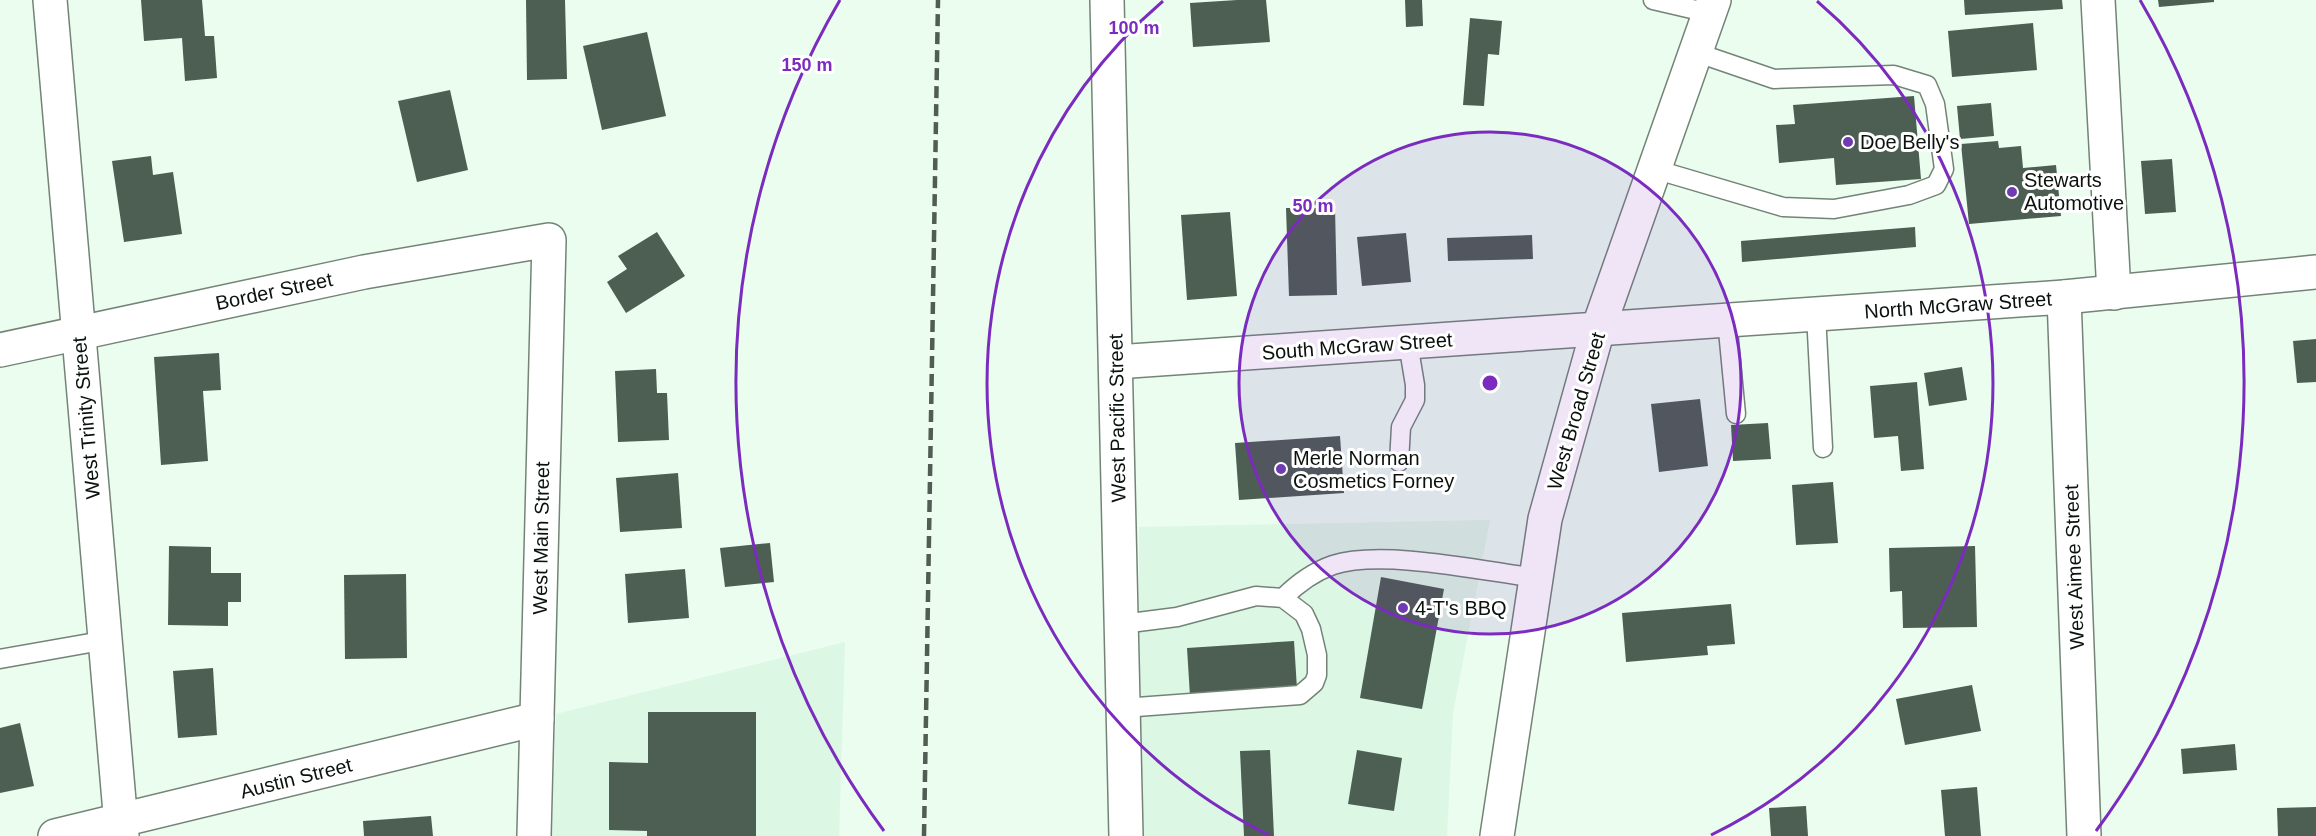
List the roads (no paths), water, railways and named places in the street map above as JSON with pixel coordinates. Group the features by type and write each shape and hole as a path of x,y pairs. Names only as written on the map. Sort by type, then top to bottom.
{"street":[{"name":"West Trinity Street","path":"51,0 122,828"},
{"name":"West Pacific Street","path":"1107,0 1126,836"},
{"path":"2098,0 2114,293"},
{"name":"West Broad Street","path":"1497,836 1545,519 1598,329 1711,7"},
{"name":"Border Street","path":"0,350 363,272 549,240"},
{"name":"West Main Street","path":"534,836 549,240"},
{"name":"North McGraw Street","path":"1598,329 2064,297 2316,273"},
{"name":"West Aimee Street","path":"2064,297 2084,836"},
{"name":"South McGraw Street","path":"1116,362 1598,329"},
{"name":"Austin Street","path":"56,836 122,828 537,719"}],"lane":[{"path":"1653,0 1711,7"},
{"path":"1654,169 1783,207 1834,208 1909,195 1936,185 1944,169 1935,104 1927,85 1894,75 1774,79 1695,52"},
{"path":"1815,314 1823,448"},
{"path":"1727,320 1736,414"},
{"path":"1399,462 1401,427 1415,400 1415,385 1408,343"},
{"path":"1283,598 1309,575 1334,565 1360,560 1401,561 1536,578"},
{"path":"1122,624 1177,617 1256,596 1283,598 1304,614 1311,629 1317,655 1317,675 1314,683 1300,695 1123,708"},
{"path":"0,659 107,640"}],"railway":[{"path":"924,836 938,0"}],"place":[{"name":"Doe Belly's","path":"1848,142"},
{"name":"Stewarts Automotive","path":"2012,192"},
{"name":"Merle Norman Cosmetics Forney","path":"1281,469"},
{"name":"4-T's BBQ","path":"1403,608"}]}
